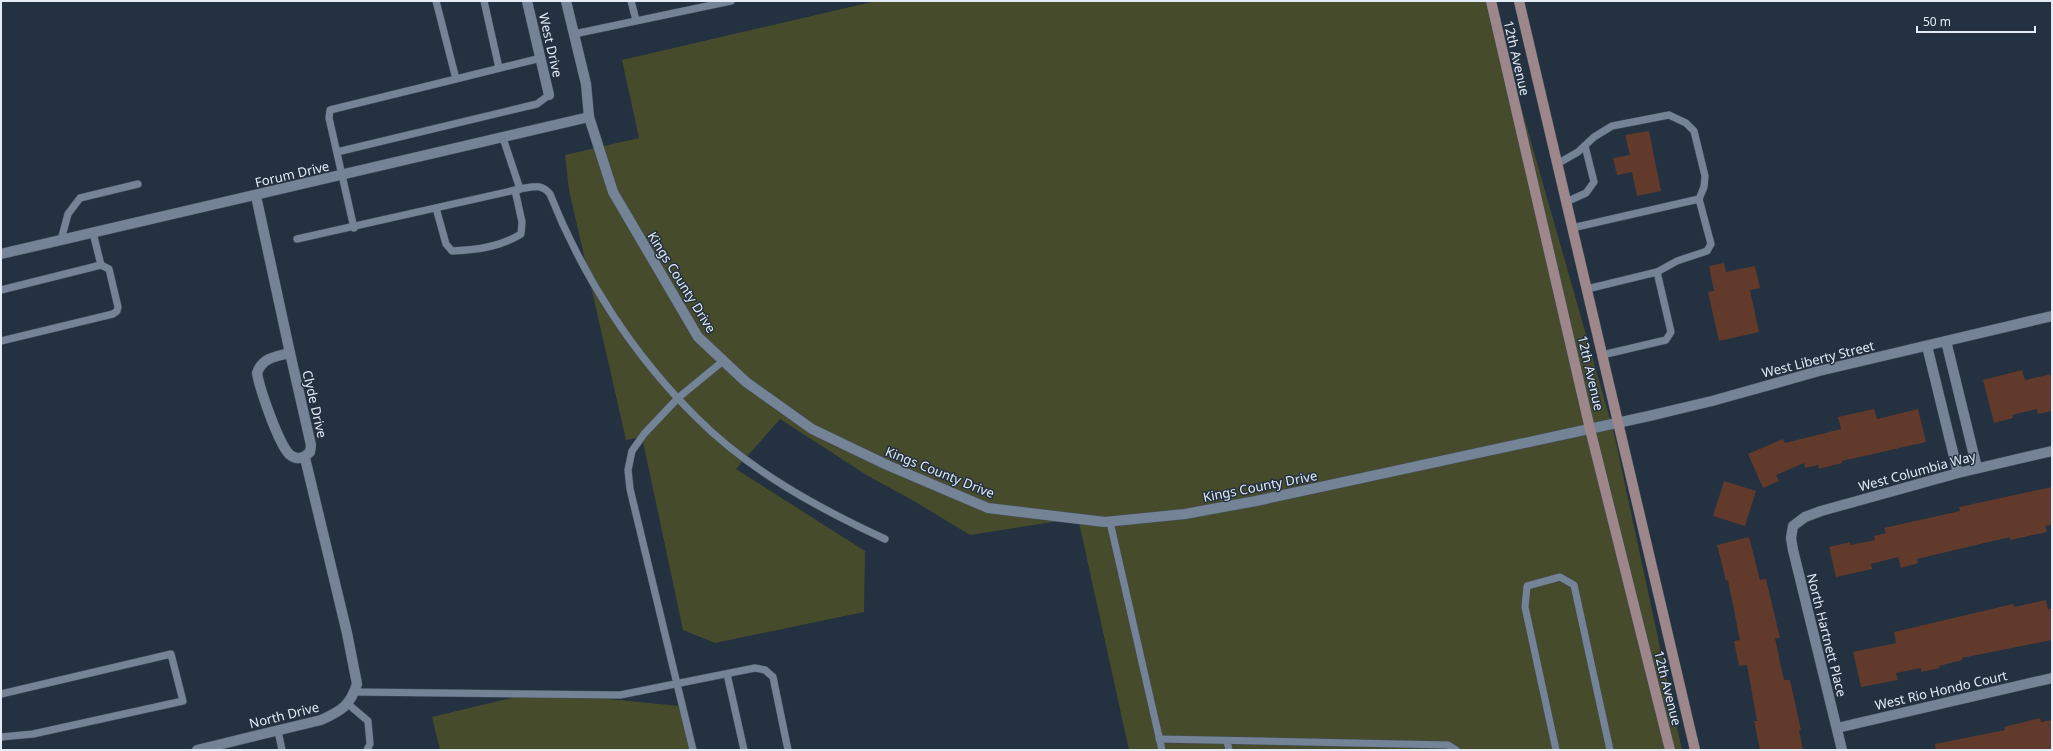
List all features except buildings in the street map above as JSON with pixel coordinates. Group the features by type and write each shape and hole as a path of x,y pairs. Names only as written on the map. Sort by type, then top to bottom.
{"main road":[{"name":"12th Avenue","path":"1491,1 1590,429 1670,750"},
{"name":"12th Avenue","path":"1519,1 1695,750"}],"street":[{"name":"West Drive","path":"527,1 549,95"},
{"name":"Kings County Drive","path":"566,1 586,84 589,117 613,192 698,337 746,382 812,429 886,465 988,508 1110,522 1185,514 1256,501 1590,429"},
{"name":"Forum Drive","path":"1,254 342,176 589,117"},
{"name":"Clyde Drive","path":"256,196 311,445 310,452 305,458"},
{"name":"West Liberty Street","path":"1590,429 1712,401 1819,371 2052,316"},
{"path":"1946,341 1977,468"},
{"path":"1927,346 1958,473"},
{"path":"290,354 263,362 257,373 259,387 283,445 290,454 298,459 305,458"},
{"name":"West Columbia Way","path":"1792,526 1804,517 1821,511 1977,468 2052,451"},
{"name":"North Drive","path":"197,750 321,720 338,712 348,704 357,684 305,458"},
{"name":"North Hartnett Place","path":"1792,526 1791,538 1793,550 1842,750"},
{"name":"West Rio Hondo Court","path":"1837,728 2052,678"}],"lane":[{"path":"436,1 456,79"},
{"path":"484,1 499,68"},
{"path":"631,1 636,20"},
{"path":"574,34 731,1"},
{"path":"354,228 329,118 330,110 541,58"},
{"path":"337,152 537,104 549,95"},
{"path":"1557,164 1578,152 1594,137 1612,126 1669,115 1686,123 1694,131 1705,176 1704,186 1699,199 1711,244 1707,251 1677,261 1657,272 1587,289"},
{"path":"436,208 446,244 452,251 470,250 507,243 522,234 518,190 503,138"},
{"path":"1566,202 1586,193 1594,182 1585,146"},
{"path":"62,240 68,214 80,198 138,184"},
{"path":"297,239 354,228 518,190 540,186 545,188 550,194 585,270 617,323 678,398 697,418 730,446 792,491 846,521 885,539"},
{"path":"1572,228 1699,199"},
{"path":"94,233 101,265"},
{"path":"1,290 101,265 109,269 118,307 117,311 113,314 1,341"},
{"path":"1602,355 1666,340 1671,332 1657,272"},
{"path":"693,750 630,489 628,470 632,451 644,434 678,398 723,361"},
{"path":"1110,522 1162,750"},
{"path":"1556,750 1525,607 1527,586 1560,577 1574,585 1610,750"},
{"path":"1,694 171,654 183,701 33,734 1,737"},
{"path":"354,692 620,695 755,668 765,670 773,677 788,750"},
{"path":"727,674 744,750"},
{"path":"348,704 368,721 370,744 367,750"},
{"path":"278,730 282,750"},
{"path":"1159,739 1292,742 1407,747 1448,745 1456,750"},
{"path":"1227,741 1229,750"},
{"path":"1292,742 1294,750"}],"green space":[{"path":"876,1 1491,1 1614,433 1682,750 1129,750 1078,518 970,535 914,501 868,476 780,419 736,469 865,551 864,612 715,643 683,630 642,437 626,440 569,190 565,155 639,138 622,60"},
{"path":"536,692 680,706 690,750 440,750 432,717"}]}
